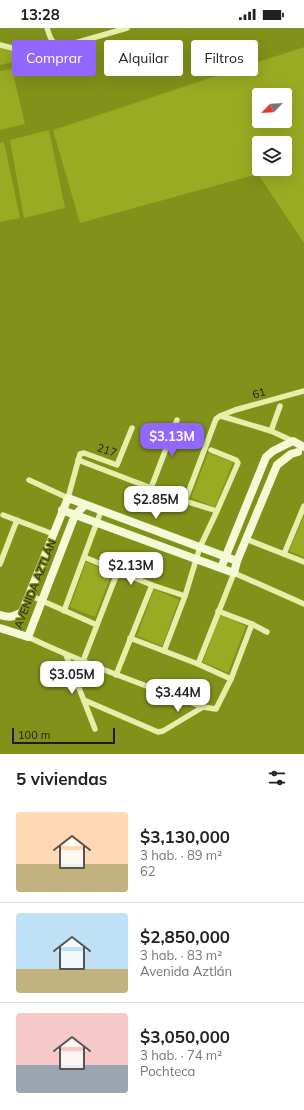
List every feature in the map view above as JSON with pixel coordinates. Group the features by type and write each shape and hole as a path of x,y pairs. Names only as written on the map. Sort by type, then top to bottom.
{"street":[{"path":"47,28 50,39 55,45 61,47 128,28"},
{"path":"0,45 12,48"},
{"name":"61","path":"220,416 235,410 304,391"},
{"path":"271,431 280,406"},
{"path":"185,501 216,420 220,416 271,431 293,441 302,452 291,454 277,464 237,560 234,573 198,664"},
{"path":"151,488 177,420"},
{"name":"217","path":"78,460 80,454 84,453 118,465 132,428"},
{"path":"221,568 266,457 273,451 293,441"},
{"path":"164,651 200,546 217,511 238,461 211,450"},
{"path":"68,498 78,460 185,501 217,511"},
{"path":"29,480 85,505 237,560"},
{"name":"AVENIDA AZTLÁN","path":"0,615 8,618 22,612 68,498"},
{"name":"AVENIDA AZTLÁN","path":"0,628 28,637 75,515 85,505"},
{"path":"284,554 304,506"},
{"path":"62,510 234,573 304,604"},
{"path":"64,611 98,523 101,511"},
{"path":"3,515 53,534"},
{"path":"0,564 17,520"},
{"path":"246,539 304,562"},
{"path":"84,557 152,585 184,596"},
{"path":"83,661 118,571"},
{"path":"116,675 152,585"},
{"path":"29,596 97,625"},
{"path":"218,611 252,624 267,632"},
{"path":"28,637 66,655 116,675 203,707 216,709 231,679 252,624"},
{"path":"130,638 198,664 231,679"},
{"path":"66,655 94,729"},
{"path":"84,700 158,732 163,731 203,707"}],"green space":[{"path":"304,47 304,243 259,176 292,176 292,136 252,136 252,176 80,223 53,130 216,76 258,76 258,62"},
{"path":"0,48 12,51 12,62 0,65"},
{"path":"12,69 12,76 14,76 25,124 0,130 0,71"},
{"path":"49,130 65,208 24,218 10,140"},
{"path":"4,142 20,218 0,222 0,143"},
{"path":"208,453 233,462 215,507 191,498"},
{"path":"304,516 304,557 289,551"},
{"path":"86,562 112,573 95,617 70,607"},
{"path":"154,589 179,600 162,646 137,636"},
{"path":"220,614 246,626 228,673 203,662"}]}
